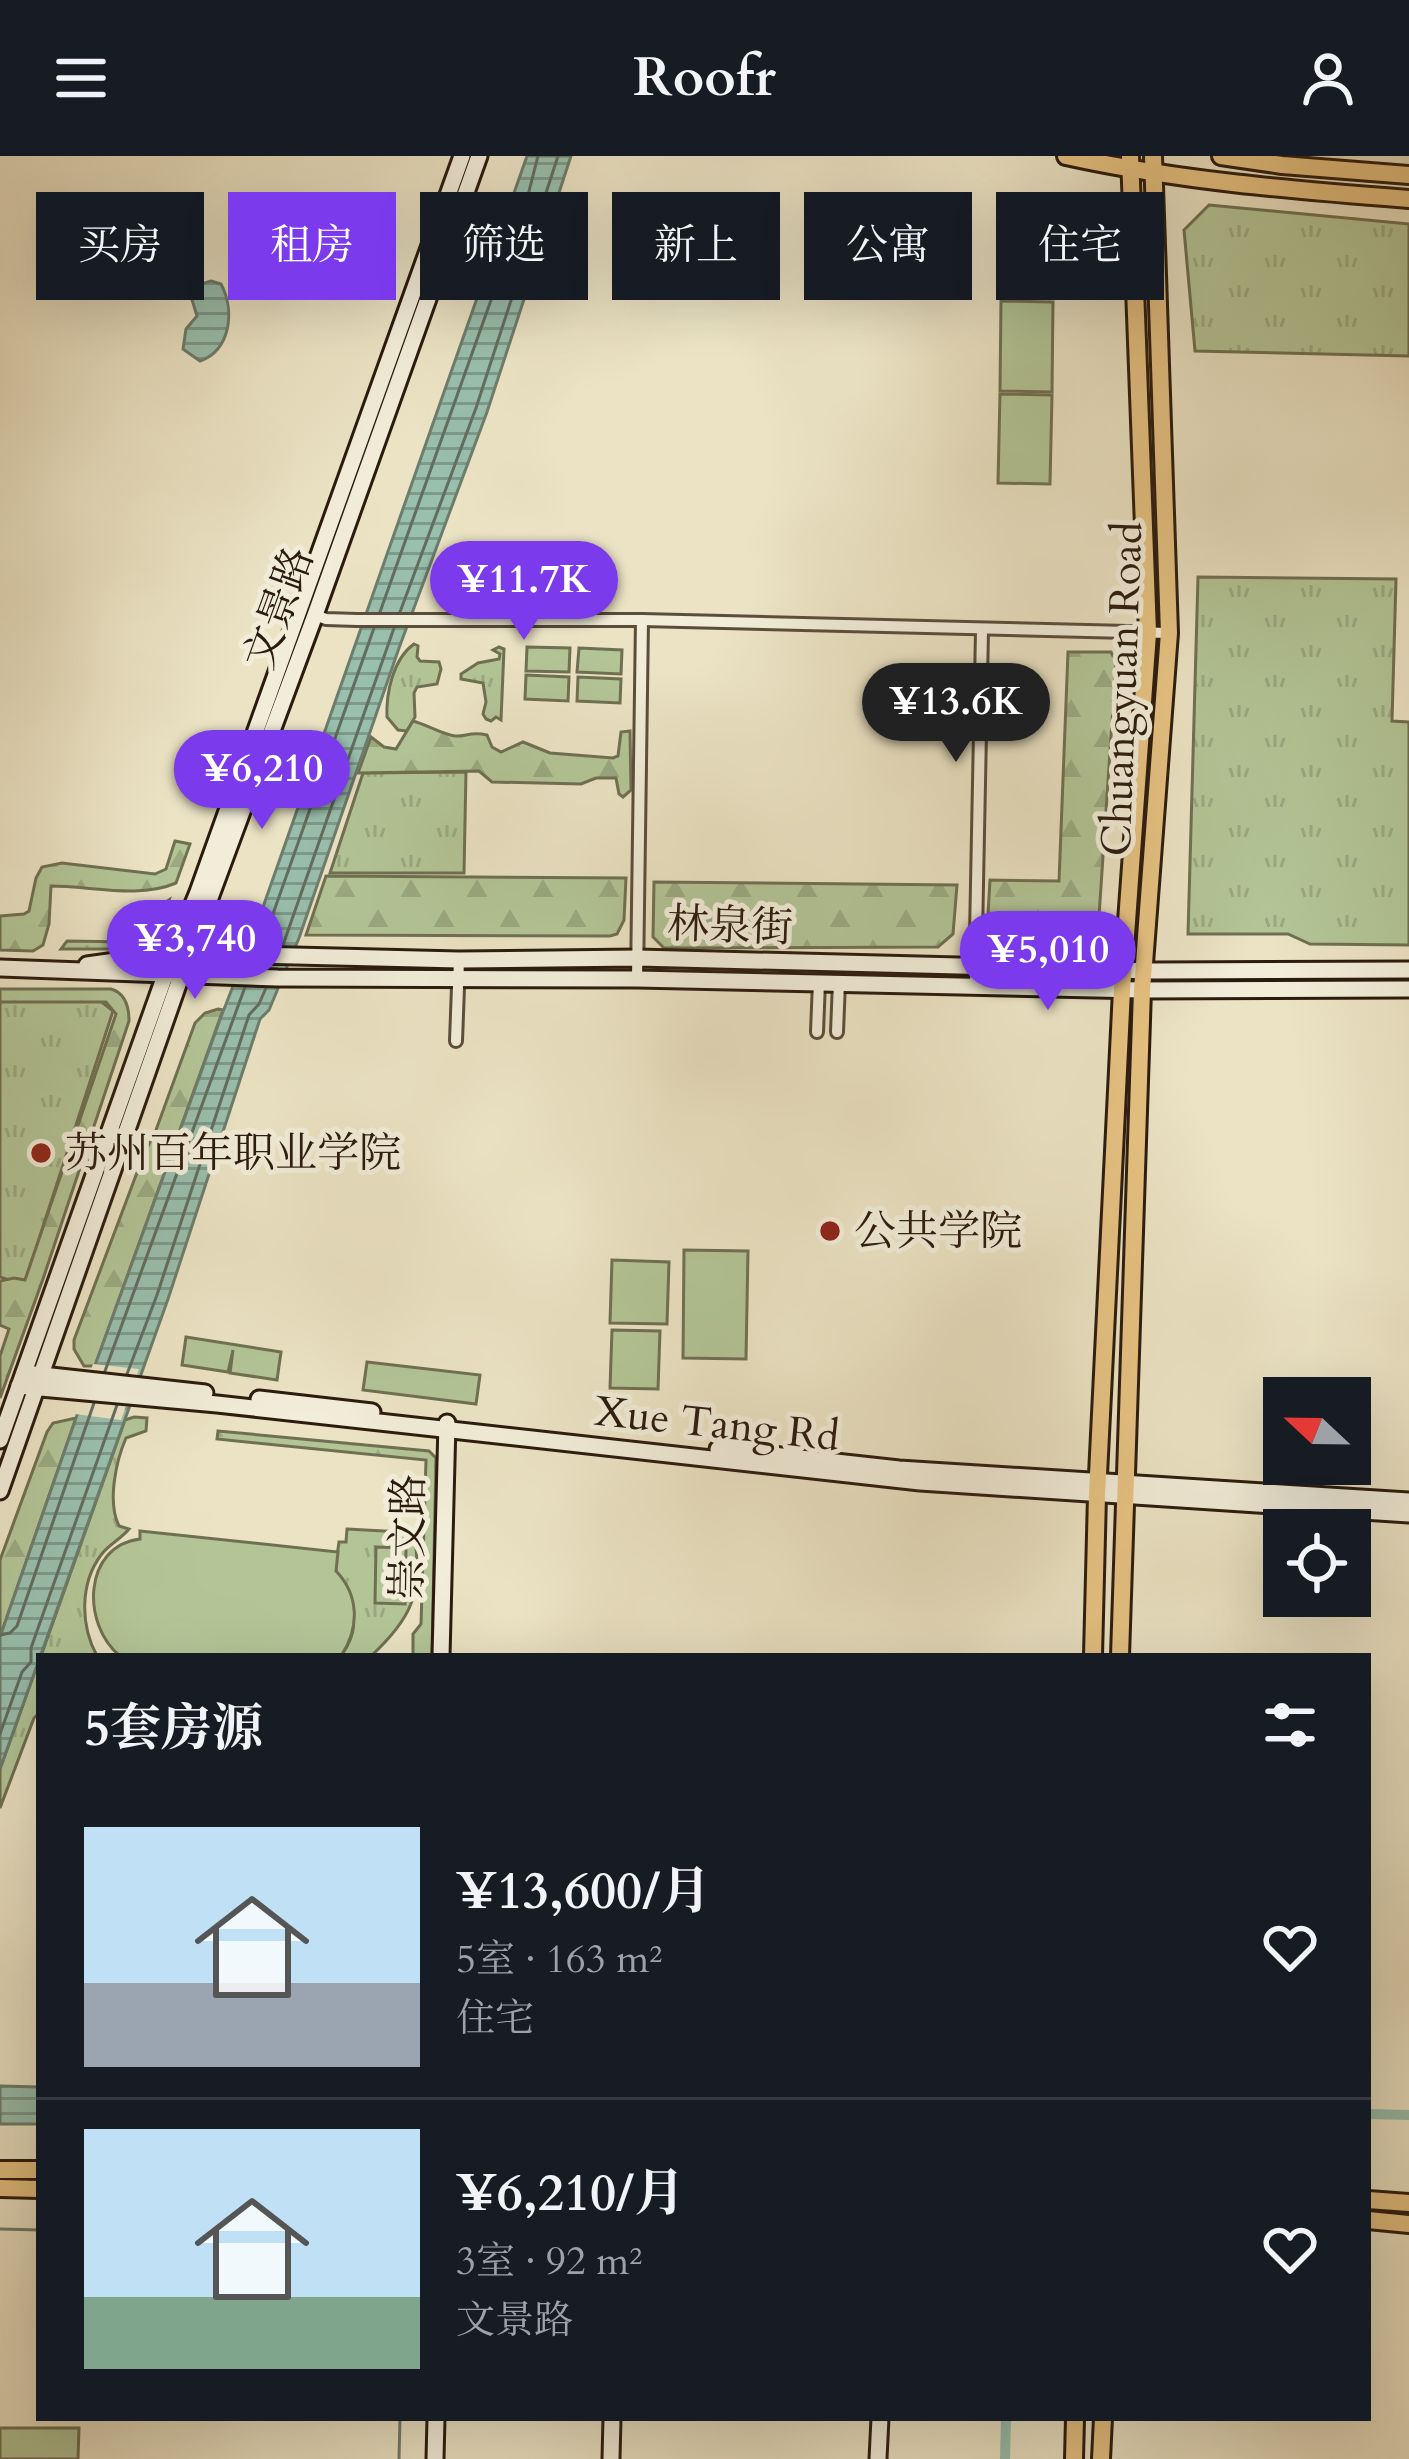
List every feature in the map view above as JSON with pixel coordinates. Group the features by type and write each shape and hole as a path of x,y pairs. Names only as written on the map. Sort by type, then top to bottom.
{"main road":[{"name":"文景路","path":"181,953 198,892 462,156"},
{"name":"文景路","path":"0,1491 30,1381 181,953 315,615 479,156"},
{"path":"1066,156 1153,164 1281,189 1409,200"},
{"path":"1221,156 1409,175"},
{"name":"Chuangyuan Road","path":"1093,1653 1122,990 1148,633 1130,163"},
{"name":"Chuangyuan Road","path":"1120,1653 1142,990 1169,634 1153,164"},
{"name":"林泉街","path":"51,970 181,953 1124,970 1409,970"},
{"name":"林泉街","path":"0,968 278,978 637,979 1122,990 1409,989"},
{"name":"文景路","path":"0,1440 30,1381"},
{"name":"Xue Tang Rd","path":"30,1381 1097,1488 1409,1502"},
{"name":"崇文路","path":"441,1653 452,1426"},
{"name":"崇文路","path":"451,1653 452,1426"},
{"name":"Xue Tang Rd","path":"1124,1489 1409,1514"},
{"path":"0,2170 36,2170"},
{"path":"0,2188 36,2188"},
{"path":"1371,2200 1409,2203"},
{"path":"1371,2220 1409,2224"},
{"path":"425,2459 426,2421"},
{"path":"435,2459 436,2421"},
{"path":"611,2459 612,2421"},
{"path":"878,2459 880,2421"},
{"path":"1074,2459 1075,2421"},
{"path":"1101,2459 1103,2421"}],"street":[{"path":"315,615 357,620 642,620 1169,634"},
{"path":"637,979 642,620"},
{"path":"976,985 982,631"},
{"path":"455,1041 459,960"},
{"path":"817,1032 819,982"},
{"path":"837,1032 838,982"}],"green space":[{"path":"1209,205 1409,224 1409,356 1195,351 1184,230"},
{"path":"1001,301 1053,302 1052,392 1000,391"},
{"path":"1000,394 1052,395 1050,484 998,483"},
{"path":"1198,577 1396,579 1392,721 1409,722 1409,945 1310,944 1288,934 1188,934"},
{"path":"414,644 420,661 439,662 441,669 437,684 417,687 415,717 407,731 398,730 387,717 390,687 401,658"},
{"path":"527,647 570,648 569,672 526,671"},
{"path":"579,648 622,650 621,674 577,672"},
{"path":"504,649 501,720 491,721 483,714 483,683 461,679 461,674 478,663 499,659 500,654 493,650"},
{"path":"1068,652 1111,652 1116,662 1098,931 1087,939 992,939 987,932 990,880 1059,881"},
{"path":"526,675 569,677 568,701 525,699"},
{"path":"578,677 621,679 620,703 577,701"},
{"path":"413,721 451,735 487,735 492,747 501,752 523,742 550,753 613,758 618,756 621,732 630,731 631,790 623,797 619,794 616,778 581,784 492,782 479,771 358,773 371,737 396,749"},
{"path":"466,772 464,873 330,873 363,773"},
{"path":"175,841 190,844 176,883 131,891 51,886 43,945 33,951 0,950 0,916 29,911 42,867 62,863 155,874 166,869"},
{"path":"326,876 626,878 624,920 617,934 610,936 306,935"},
{"path":"654,882 957,885 953,934 938,947 664,948 653,937"},
{"path":"169,900 158,929 143,946 61,949 67,941 131,942 154,910"},
{"path":"0,989 111,989 125,1001 129,1021 0,1398 0,1356 9,1329 0,1325 0,1281 25,1280 116,1014 106,1002 0,1002"},
{"name":"苏州百年职业学院","path":"0,995 93,995 113,1011 24,1285 0,1277"},
{"path":"223,1010 95,1366 84,1366 74,1340 195,1023"},
{"path":"684,1250 748,1251 746,1359 683,1358"},
{"path":"612,1260 669,1262 667,1324 610,1323"},
{"path":"612,1330 660,1331 658,1389 610,1388"},
{"path":"186,1337 281,1352 277,1380 230,1373 233,1350 228,1372 182,1365"},
{"path":"367,1362 480,1375 476,1404 363,1390"},
{"path":"76,1418 0,1637 0,1560 47,1432 53,1423"},
{"path":"147,1418 146,1431 126,1438 116,1470 115,1516 119,1526 129,1529 101,1555 86,1591 88,1631 96,1653 42,1653 125,1420"},
{"path":"218,1431 429,1451 436,1458 432,1653 413,1653 413,1634 421,1624 426,1460 217,1439"},
{"path":"347,1529 402,1532 415,1538 417,1575 411,1604 374,1653 343,1653 353,1631 336,1572 339,1542 346,1542"},
{"path":"140,1531 338,1552 336,1571 353,1601 354,1623 347,1645 343,1653 117,1653 99,1625 94,1588 107,1556 140,1539"},
{"path":"376,1547 406,1548 405,1604 375,1603"},
{"path":"36,1668 36,1716 0,1808 0,1769"},
{"path":"0,2428 79,2428 78,2459 0,2459"}],"water":[{"path":"527,156 571,156 559,192 514,192"},
{"path":"204,283 221,284 229,317 224,339 200,361 183,349 186,329 197,316 192,300 204,300"},
{"path":"476,300 524,300 299,938 269,1010 260,1019 168,1299 41,1653 36,1653 36,1668 0,1769 0,1637"},
{"path":"0,2086 36,2087 36,2124 0,2124"}],"pier":[{"path":"93,1364 139,1369 121,1420 75,1414"}],"waterway":[{"path":"1371,2114 1409,2115"},
{"path":"0,2229 36,2230"},
{"path":"399,2459 400,2421"},
{"path":"1005,2459 1006,2421"}],"place":[{"name":"苏州百年职业学院","path":"41,1153"},
{"name":"公共学院","path":"830,1231"}]}
